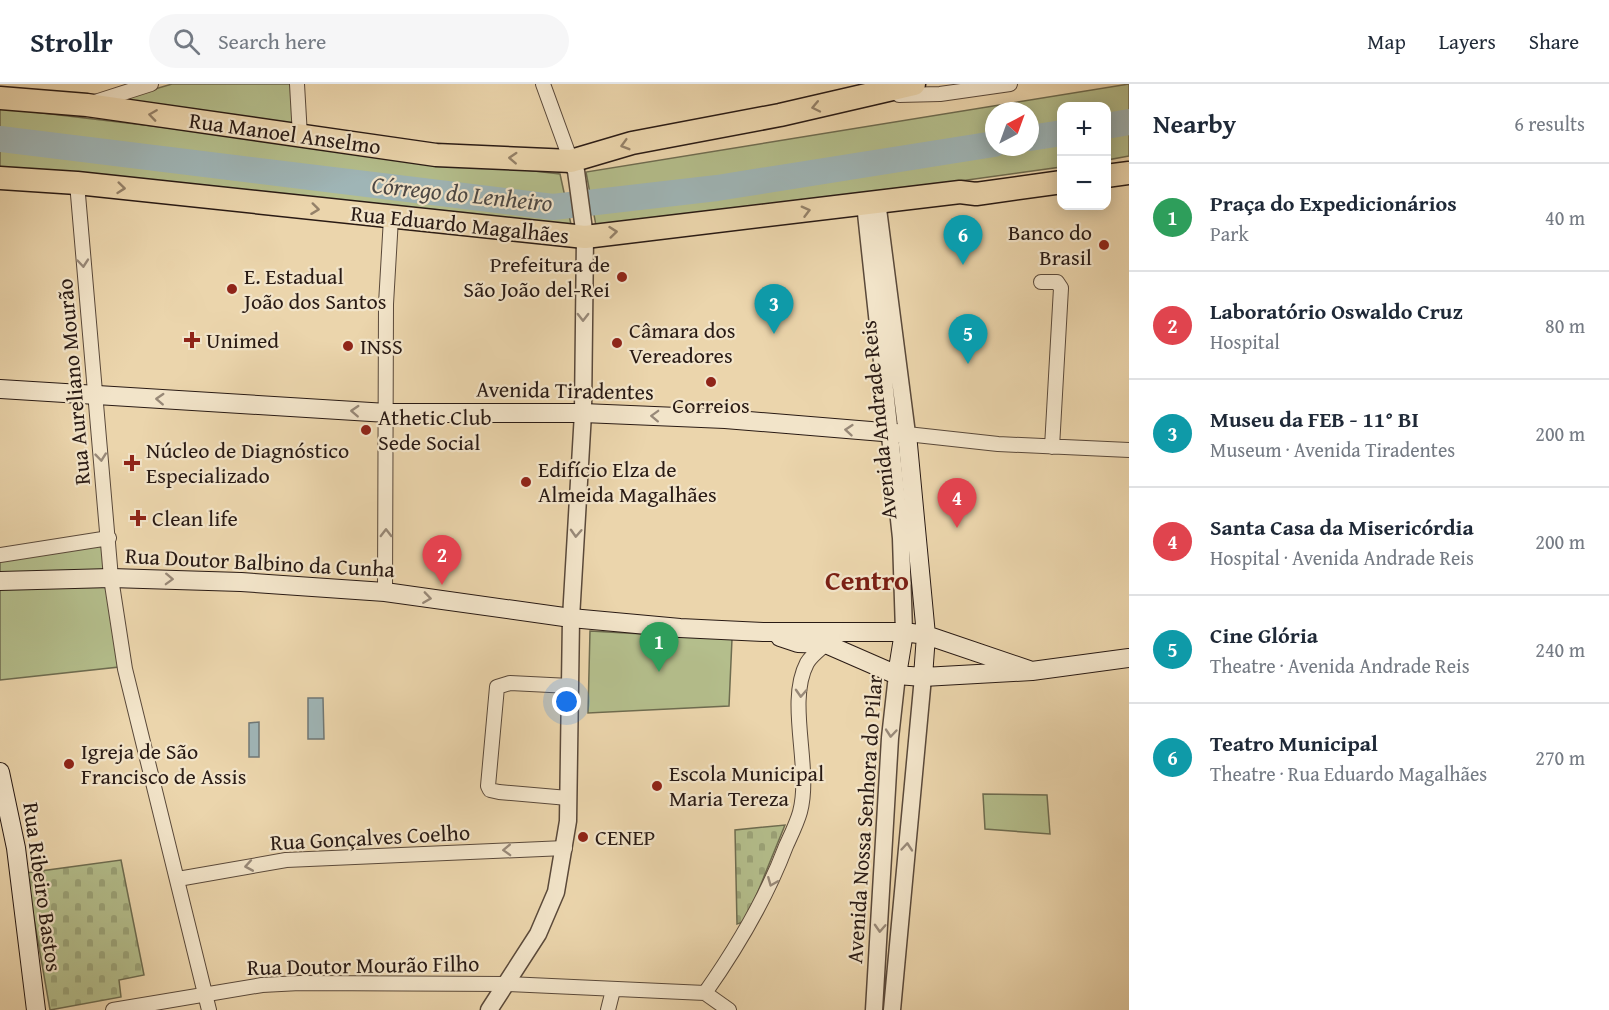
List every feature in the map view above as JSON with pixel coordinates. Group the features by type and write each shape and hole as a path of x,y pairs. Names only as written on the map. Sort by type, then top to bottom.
{"highway":[{"name":"Rua Manoel Anselmo","path":"0,98 87,105 436,155 573,166 632,143 874,95 914,84"},
{"path":"1111,175 1129,173"},
{"name":"Rua Eduardo Magalhães","path":"0,178 77,183 391,218 584,230 960,192 976,194 1057,183"}],"main road":[{"name":"Avenida Tiradentes","path":"0,389 387,412 583,413 725,419 899,434"},
{"name":"Avenida Andrade Reis","path":"899,434 926,634"},
{"name":"Rua Doutor Balbino da Cunha","path":"0,581 111,578 241,582 385,592 571,618 764,632"},
{"path":"764,632 806,630 926,634 1032,671"},
{"path":"764,632 798,643 826,644 897,675 923,677 1032,671 1129,658"},
{"name":"Avenida Nossa Senhora do Pilar","path":"897,675 904,632"},
{"path":"826,644 856,633"},
{"name":"Avenida Nossa Senhora do Pilar","path":"923,677 926,634"},
{"name":"Rua Ribeiro Bastos","path":"0,772 16,848 36,1010"}],"street":[{"path":"87,105 151,84"},
{"path":"297,84 300,136"},
{"path":"489,1010 538,934 556,892 565,848 568,798 571,618 583,413 584,230 573,166 543,84"},
{"path":"874,95 940,94 1010,84"},
{"name":"Rua Aureliano Mourão","path":"77,183 111,578 125,669 209,1010"},
{"name":"Avenida Andrade Reis","path":"871,202 899,434 904,632"},
{"path":"385,592 386,304 391,218"},
{"path":"1041,282 1057,282 1061,288 1052,447"},
{"name":"Avenida Tiradentes","path":"899,434 998,444 1129,450"},
{"path":"0,555 109,538"},
{"path":"729,1010 705,993 732,955 769,890 800,813 804,783 800,737 800,686 808,660 826,644"},
{"name":"Avenida Nossa Senhora do Pilar","path":"874,1010 890,738 897,675"},
{"name":"Avenida Nossa Senhora do Pilar","path":"892,1010 923,677"},
{"path":"568,798 499,792 490,790 488,786 497,687 510,683 570,687"},
{"name":"Rua Gonçalves Coelho","path":"178,879 286,860 565,848"},
{"name":"Rua Doutor Mourão Filho","path":"114,1010 262,985 300,983 507,984 705,993"},
{"path":"608,1010 612,990"}],"green space":[{"path":"172,84 294,84 296,126 107,103"},
{"path":"1129,84 1129,156 1111,159 1111,102 1057,102 1057,168 597,231 586,172 985,107 985,156 1039,156 1039,102 1018,102"},
{"path":"0,108 560,174 572,229 0,167"},
{"path":"102,544 105,575 0,575 0,561"},
{"path":"106,585 119,667 0,680 0,589"},
{"path":"590,631 732,639 729,706 588,713"},
{"path":"983,794 1047,795 1050,834 985,829"},
{"path":"785,825 746,921 737,924 735,830"},
{"path":"121,860 144,975 119,980 121,997 50,1010 26,873"}],"shaded area":[{"path":"308,698 323,698 324,739 308,739"},
{"path":"259,722 259,757 249,757 249,723"}],"waterway":[{"name":"Córrego do Lenheiro","path":"1111,125 1129,122"},
{"name":"Córrego do Lenheiro","path":"1039,137 1057,134"},
{"name":"Córrego do Lenheiro","path":"0,139 553,207 717,188 985,145"}],"place":[{"name":"Banco do Brasil","path":"1104,245"},
{"name":"Teatro Municipal","path":"963,265"},
{"name":"Prefeitura de São João del-Rei","path":"622,277"},
{"name":"E. Estadual João dos Santos","path":"232,289"},
{"name":"Museu da FEB - 11° BI","path":"774,334"},
{"name":"Unimed","path":"192,340"},
{"name":"Câmara dos Vereadores","path":"617,343"},
{"name":"INSS","path":"348,346"},
{"name":"Cine Glória","path":"968,364"},
{"name":"Correios","path":"711,382"},
{"name":"Athetic Club Sede Social","path":"366,430"},
{"name":"Núcleo de Diagnóstico Especializado","path":"132,463"},
{"name":"Edifício Elza de Almeida Magalhães","path":"526,482"},
{"name":"Clean life","path":"138,518"},
{"name":"Santa Casa da Misericórdia","path":"957,528"},
{"name":"Laboratório Oswaldo Cruz","path":"442,585"},
{"name":"Praça do Expedicionários","path":"659,672"},
{"name":"Igreja de São Francisco de Assis","path":"69,764"},
{"name":"Escola Municipal Maria Tereza","path":"657,786"},
{"name":"CENEP","path":"583,837"}],"district":[{"name":"Centro","path":"867,580"}]}
